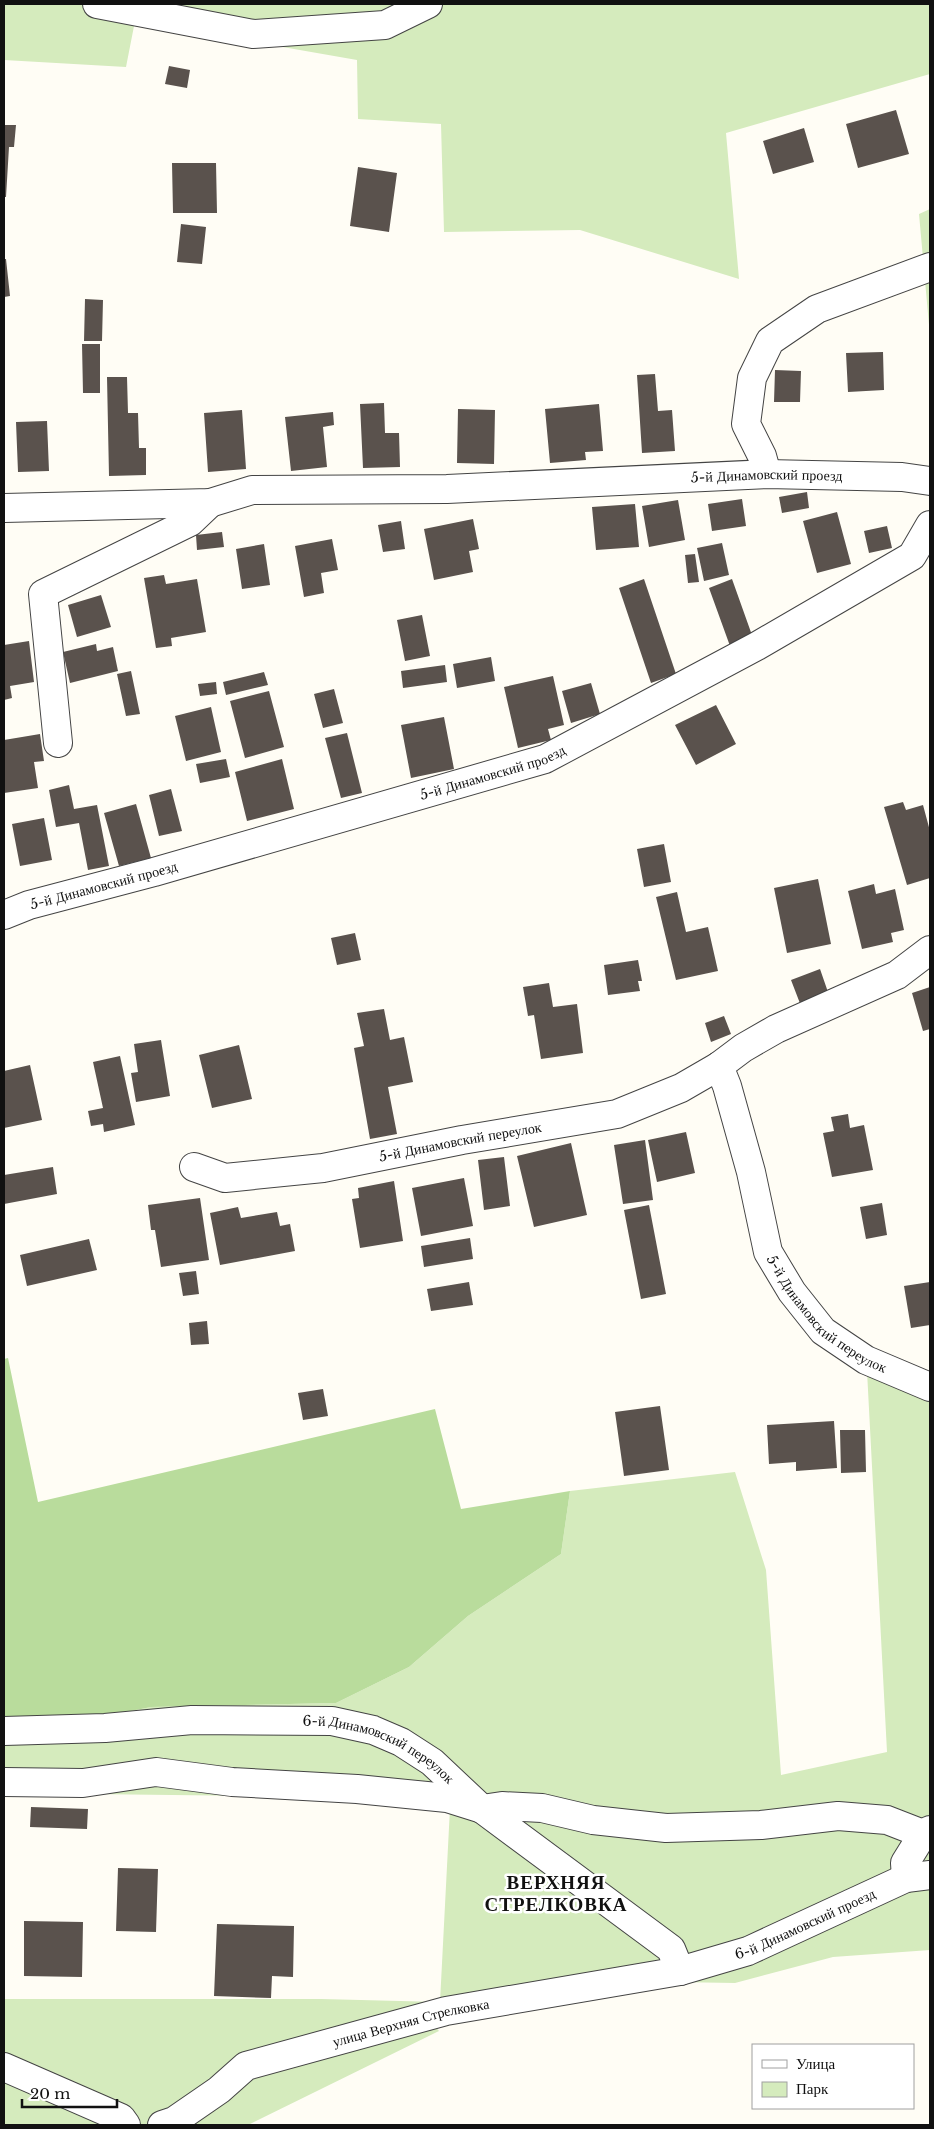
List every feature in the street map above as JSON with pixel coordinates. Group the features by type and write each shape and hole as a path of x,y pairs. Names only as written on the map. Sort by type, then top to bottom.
{"street":[{"path":"97,4 253,34 385,25 428,4"},
{"path":"767,474 762,456 746,424 752,378 770,341 817,310 930,267"},
{"name":"5-й Динамовский проезд","path":"4,508 210,503 252,490 447,489 767,474 902,477 930,481"},
{"path":"58,742 42,594 190,522 210,503"},
{"name":"5-й Динамовский проезд","path":"4,915 29,905 154,872 545,759 757,646 912,556 930,525"},
{"name":"5-й Динамовский переулок","path":"194,1167 225,1178 323,1168 462,1140 617,1114 681,1088 776,1029 897,975 930,950"},
{"name":"5-й Динамовский переулок","path":"719,1066 727,1086 748,1163 768,1252 792,1292 823,1330 866,1360 930,1387"},
{"name":"6-й Динамовский переулок","path":"4,1731 105,1728 192,1720 332,1721 373,1730 401,1742 432,1762 482,1809 670,1949 680,1971"},
{"path":"4,1782 83,1783 156,1772 232,1782 357,1789 447,1798 482,1809 502,1806 542,1808 593,1820 666,1828 761,1825 838,1816 887,1820 927,1832 905,1863 918,1876"},
{"name":"6-й Динамовский проезд","path":"680,1971 748,1951 918,1876"},
{"name":"улица Верхняя Стрелковка","path":"162,2125 174,2121 219,2090 246,2066 446,2011 680,1971"},
{"path":"4,2067 121,2118 126,2125"}],"green space":[{"path":"4,4 930,4 930,74 726,133 739,279 580,230 444,232 441,124 358,119 357,60 135,21 126,67 4,60"},
{"path":"930,209 930,336 919,214"},
{"path":"8,1358 38,1502 435,1409 461,1509 570,1491 561,1554 468,1616 409,1667 336,1703 151,1707 106,1716 4,1719 4,1359"},
{"path":"867,1371 930,1397 930,1950 833,1957 735,1983 674,1982 434,2025 439,2031 248,2125 4,2125 4,1999 321,1999 440,2002 450,1808 334,1797 4,1793 4,1719 106,1716 151,1707 336,1703 409,1667 468,1616 561,1554 570,1491 735,1472 766,1570 781,1775 887,1752"}],"building":[{"path":"169,66 190,70 187,88 165,84"},
{"path":"896,110 909,154 858,168 846,124"},
{"path":"4,125 16,125 14,147 9,147 6,197 4,197"},
{"path":"804,128 814,162 773,174 763,141"},
{"path":"172,163 216,163 217,213 173,213"},
{"path":"358,167 397,173 389,232 350,226"},
{"path":"181,224 206,227 202,264 177,262"},
{"path":"4,259 6,259 10,296 4,297"},
{"path":"85,299 103,300 102,341 84,341"},
{"path":"82,344 100,344 100,393 83,393"},
{"path":"883,352 884,390 848,392 846,353"},
{"path":"775,370 801,371 800,402 774,402"},
{"path":"655,374 658,411 672,410 675,451 642,453 637,375"},
{"path":"107,377 127,377 128,413 138,413 139,448 146,448 146,475 109,476"},
{"path":"384,403 385,433 399,433 400,467 363,468 360,404"},
{"path":"599,404 603,451 585,452 586,460 550,463 545,409"},
{"path":"458,409 495,410 494,464 457,463"},
{"path":"242,410 246,469 208,472 204,413"},
{"path":"333,412 334,425 323,427 327,467 291,471 285,417"},
{"path":"47,421 49,471 18,472 16,422"},
{"path":"807,492 809,508 782,513 779,497"},
{"path":"742,499 746,526 712,531 708,504"},
{"path":"678,500 685,540 649,547 642,506"},
{"path":"635,504 639,547 596,550 592,507"},
{"path":"837,512 851,564 817,573 803,521"},
{"path":"473,519 479,549 469,551 473,572 434,580 424,529"},
{"path":"401,521 405,549 383,552 378,525"},
{"path":"887,526 892,548 869,553 864,531"},
{"path":"222,532 224,547 197,550 196,535"},
{"path":"332,539 338,570 321,573 324,593 304,597 295,546"},
{"path":"722,543 729,575 704,581 697,548"},
{"path":"264,544 270,585 242,589 236,549"},
{"path":"695,554 699,582 688,583 685,555"},
{"path":"164,575 166,584 197,579 206,632 171,638 172,646 156,648 144,578"},
{"path":"644,579 676,674 651,683 619,588"},
{"path":"732,579 753,638 730,646 709,588"},
{"path":"101,595 111,627 77,637 68,605"},
{"path":"422,615 430,656 405,661 397,620"},
{"path":"29,641 34,682 10,686 12,698 4,700 4,645"},
{"path":"96,644 97,651 113,647 118,671 70,683 63,652"},
{"path":"491,657 495,681 457,688 453,664"},
{"path":"445,665 447,682 403,688 401,671"},
{"path":"131,671 140,714 126,716 117,674"},
{"path":"264,672 268,685 226,695 223,682"},
{"path":"553,676 564,725 548,729 551,740 518,748 504,687"},
{"path":"216,682 217,694 200,696 198,684"},
{"path":"591,683 600,714 571,723 562,691"},
{"path":"334,689 343,723 323,728 314,694"},
{"path":"269,691 284,747 245,758 230,701"},
{"path":"716,705 736,744 696,765 675,725"},
{"path":"211,707 221,752 186,761 175,716"},
{"path":"444,717 454,769 411,778 401,725"},
{"path":"347,733 362,793 341,798 325,738"},
{"path":"40,734 44,761 34,762 38,788 4,793 4,740"},
{"path":"226,759 230,777 200,783 196,764"},
{"path":"282,759 294,809 247,821 235,772"},
{"path":"69,785 74,809 97,805 109,866 88,870 79,823 56,827 49,790"},
{"path":"171,789 182,831 159,836 149,795"},
{"path":"903,802 906,810 923,805 930,831 930,878 907,885 884,807"},
{"path":"136,804 151,858 119,866 104,813"},
{"path":"44,818 52,860 20,866 12,824"},
{"path":"664,844 671,882 644,887 637,849"},
{"path":"818,879 831,944 787,953 774,888"},
{"path":"874,884 876,894 895,889 904,930 891,933 893,942 862,949 848,891"},
{"path":"677,892 686,932 708,927 718,971 676,980 656,897"},
{"path":"355,933 361,960 337,965 331,938"},
{"path":"638,960 642,981 638,981 640,991 608,995 604,965"},
{"path":"820,969 829,995 801,1006 791,980"},
{"path":"549,983 553,1007 577,1004 583,1053 541,1059 534,1015 528,1016 523,987"},
{"path":"930,987 930,1029 923,1031 912,993"},
{"path":"384,1009 390,1040 404,1037 413,1082 388,1087 397,1134 370,1139 354,1048 364,1046 357,1013"},
{"path":"724,1016 731,1034 711,1042 705,1023"},
{"path":"161,1040 170,1096 136,1102 131,1073 138,1072 134,1044"},
{"path":"239,1045 252,1099 212,1108 199,1055"},
{"path":"120,1056 135,1125 104,1132 103,1124 91,1126 88,1111 103,1108 93,1062"},
{"path":"30,1065 42,1120 4,1128 4,1071"},
{"path":"848,1114 850,1128 864,1125 873,1170 832,1177 823,1133 834,1131 831,1117"},
{"path":"686,1132 695,1173 657,1182 648,1140"},
{"path":"645,1140 653,1200 623,1204 614,1145"},
{"path":"571,1143 587,1215 534,1227 517,1156"},
{"path":"504,1157 510,1206 484,1210 478,1160"},
{"path":"53,1167 57,1194 4,1204 4,1175"},
{"path":"464,1178 473,1226 421,1236 412,1188"},
{"path":"394,1181 403,1241 360,1248 352,1199 359,1198 358,1188"},
{"path":"200,1198 209,1260 161,1267 155,1230 151,1230 148,1205"},
{"path":"882,1203 887,1235 866,1239 860,1207"},
{"path":"649,1205 666,1294 641,1299 624,1210"},
{"path":"238,1207 241,1218 277,1212 280,1226 290,1224 295,1251 220,1265 210,1213"},
{"path":"470,1238 473,1259 424,1267 421,1246"},
{"path":"89,1239 97,1270 27,1286 20,1255"},
{"path":"196,1271 199,1294 183,1296 179,1273"},
{"path":"469,1282 473,1305 431,1311 427,1289"},
{"path":"930,1282 930,1325 911,1328 904,1286"},
{"path":"207,1321 209,1344 191,1345 189,1323"},
{"path":"323,1389 328,1416 303,1420 298,1393"},
{"path":"660,1406 669,1470 624,1476 615,1412"},
{"path":"834,1421 837,1468 796,1471 796,1462 769,1464 767,1425"},
{"path":"840,1430 865,1430 866,1472 841,1473"},
{"path":"31,1807 88,1809 87,1829 30,1827"},
{"path":"118,1868 158,1869 156,1932 116,1931"},
{"path":"24,1921 83,1922 82,1977 24,1976"},
{"path":"217,1924 294,1926 293,1977 272,1976 271,1998 214,1996"}],"district":[{"name":"ВЕРХНЯЯ СТРЕЛКОВКА","path":"556,1893"}]}
